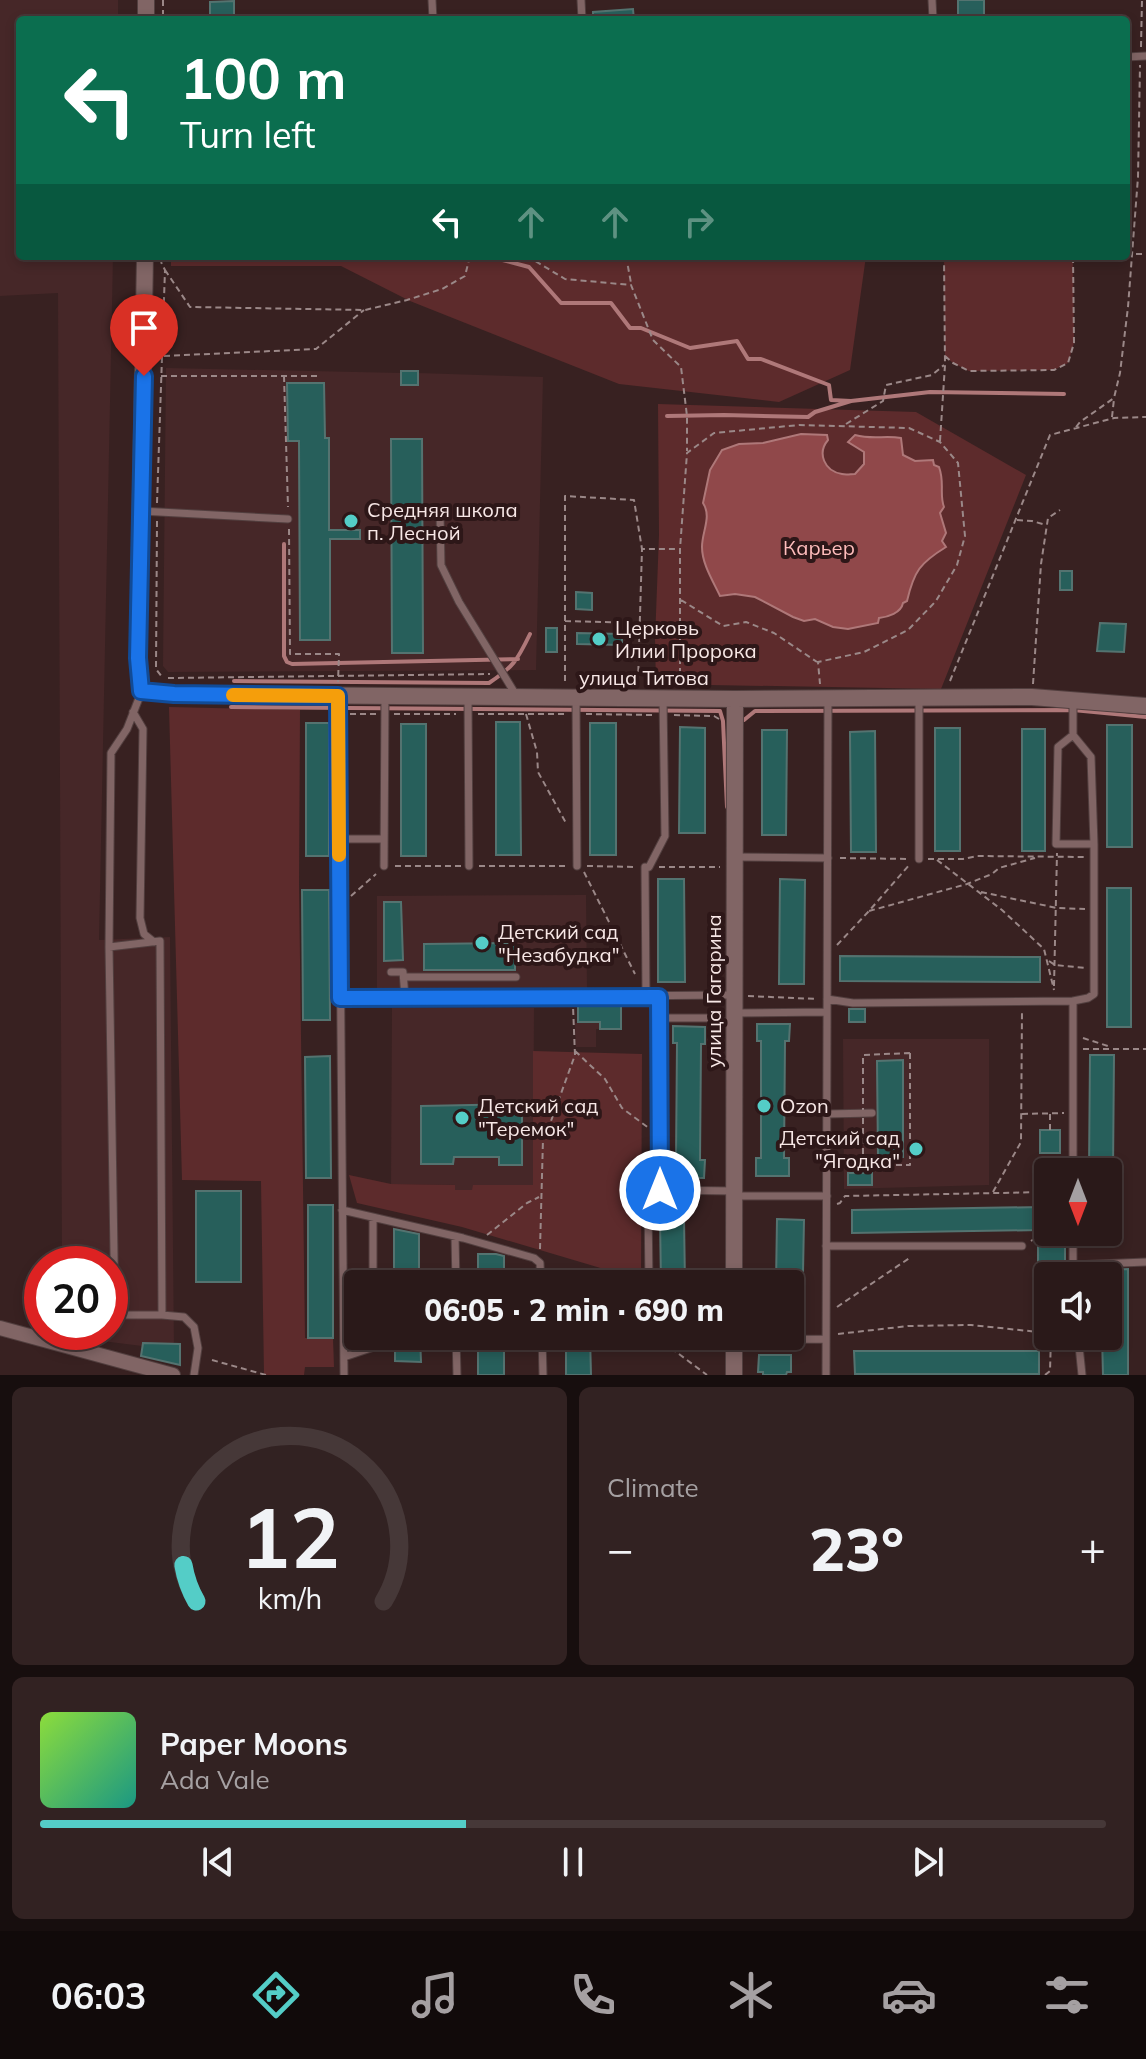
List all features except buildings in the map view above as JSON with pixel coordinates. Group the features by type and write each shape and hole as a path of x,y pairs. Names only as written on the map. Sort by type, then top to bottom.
{"street":[{"path":"141,691 138,658 149,512 153,376 145,260"},
{"name":"улица Титова","path":"141,691 174,694 338,683 385,696 468,697 519,702 572,699 663,707 824,693 919,698 1032,697 1146,706"},
{"name":"улица Гагарина","path":"734,1270 728,862 735,699"},
{"path":"0,1328 91,1352 145,1371 173,1375"},
{"path":"734,1350 734,1375"}],"lane":[{"path":"149,512 288,519"},
{"path":"440,513 441,565 459,602 519,702"},
{"path":"338,683 344,1375"},
{"path":"141,691 127,729 111,753 109,947 115,1315 184,1317 194,1327 198,1348 194,1375"},
{"path":"824,693 828,858 826,1375"},
{"path":"384,866 385,696"},
{"path":"468,697 469,866"},
{"path":"919,698 919,859"},
{"path":"572,699 577,866"},
{"path":"827,999 853,1003 1022,1002 1073,1001 1094,994 1091,757 1073,735 1073,700"},
{"path":"646,996 647,867 665,836 663,707"},
{"path":"133,712 143,729 140,918 144,934 154,942"},
{"path":"1073,735 1058,747 1056,844 1094,844"},
{"path":"339,839 384,839"},
{"path":"728,862 828,858"},
{"path":"109,947 160,941 162,1315"},
{"path":"391,972 403,972 405,997"},
{"path":"404,977 516,977"},
{"path":"340,998 646,996 730,1009 827,1012"},
{"path":"649,1270 648,1202 660,1190 659,997"},
{"path":"1073,1001 1073,1158"},
{"path":"659,1018 730,1009"},
{"path":"827,1114 872,1113"},
{"path":"660,1190 827,1200"},
{"path":"342,1210 534,1258 540,1263 540,1270"},
{"path":"373,1217 373,1270"},
{"path":"455,1236 456,1270"},
{"path":"826,1246 1022,1246"},
{"path":"1122,1263 1146,1262"},
{"path":"804,1337 826,1337"},
{"path":"344,1357 365,1350"},
{"path":"456,1350 457,1375"},
{"path":"542,1350 543,1375"},
{"path":"1079,1350 1082,1375"}],"path":[{"path":"1112,419 1125,338 1138,177 1142,0"},
{"path":"1131,254 1146,254"},
{"path":"160,260 190,307 365,310 442,289 465,276 469,260"},
{"path":"534,260 565,279 631,285"},
{"path":"627,260 631,285 653,340 681,367 687,416 687,453 680,549 680,685"},
{"path":"940,442 945,365 944,260"},
{"path":"945,356 969,371 1035,372 1054,370 1068,363 1074,343 1073,260"},
{"path":"165,270 162,356 153,376 149,512 156,669 163,678 338,683 503,674"},
{"path":"162,356 316,349 365,310"},
{"path":"844,426 883,401 886,385 932,375 945,365"},
{"path":"153,376 318,376"},
{"path":"284,376 290,654 339,654 338,683"},
{"path":"1076,427 1114,398"},
{"path":"944,697 1050,435 1112,419 1146,417"},
{"path":"680,599 723,626 746,622 774,633 818,662 864,652 908,630 936,601 957,565 965,536 958,463 940,442 909,428 799,425 714,433 687,453"},
{"path":"572,699 565,621 565,496 634,500 642,549 638,688"},
{"path":"1032,697 1039,588 1048,518 1060,510"},
{"path":"1015,520 1047,525"},
{"path":"642,549 680,549"},
{"path":"565,621 640,623"},
{"path":"818,662 824,693"},
{"path":"338,714 468,714 519,702 572,699 663,707 714,716 721,723"},
{"path":"519,702 537,752 538,772 577,844"},
{"path":"936,859 1002,910 1044,949 1054,989 1056,844"},
{"path":"869,911 967,884 999,868 1040,857"},
{"path":"919,859 1094,857"},
{"path":"827,955 915,859 828,858"},
{"path":"646,996 581,866 647,867 728,862"},
{"path":"340,907 384,866 577,866"},
{"path":"978,892 1057,908 1094,910"},
{"path":"1047,958 1055,965 1094,969"},
{"path":"566,1270 552,1269 540,1263 541,1196 543,1139 575,1055 572,996"},
{"path":"730,1009 827,999"},
{"path":"993,1193 1021,1142 1022,1002"},
{"path":"1073,1035 1116,1049"},
{"path":"1073,1049 1146,1049"},
{"path":"574,1050 605,1079 622,1108 660,1136"},
{"path":"910,1053 910,1102 910,1165 863,1165 863,1055 910,1053"},
{"path":"903,1094 910,1094"},
{"path":"903,1102 910,1102"},
{"path":"1021,1114 1073,1112"},
{"path":"1050,1113 1050,1130"},
{"path":"903,1131 910,1131"},
{"path":"827,1200 840,1203 845,1196 1034,1192"},
{"path":"478,1242 527,1203 541,1196"},
{"path":"1022,1246 1034,1239"},
{"path":"826,1315 926,1246"},
{"path":"826,1337 908,1326 971,1325 1034,1332"},
{"path":"674,1350 707,1375"},
{"path":"1045,1375 1050,1371 1049,1350"},
{"path":"212,1360 266,1375"}],"shaded area":[{"path":"0,0 118,0 118,16 16,16 16,260 113,260 99,940 170,937 174,1350 128,1344 128,1246 62,1246 58,293 0,296"},
{"name":"Средняя школа п. Лесной","path":"166,368 418,371 543,377 536,670 168,672 163,666"},
{"path":"801,434 827,435 824,461 842,474 855,474 864,464 864,452 848,442 855,435 901,438 903,455 915,461 933,460 934,465 939,467 944,507 940,513 946,533 942,541 946,547 919,569 907,601 900,609 879,618 878,623 848,629 833,627 815,619 804,621 793,617 755,597 735,594 720,596 708,572 702,553 707,519 703,503 710,470 722,450 739,444 763,443"},
{"name":"Детский сад \"Незабудка\"","path":"586,895 587,989 377,990 377,896"},
{"name":"Детский сад \"Теремок\"","path":"392,1008 534,1008 533,1185 473,1185 473,1190 455,1190 455,1185 391,1184"},
{"path":"585,1015 600,1015 596,1047 576,1047 575,1023 585,1022"},
{"name":"Детский сад \"Ягодка\"","path":"843,1039 989,1039 989,1185 844,1189"}],"green space":[{"path":"171,260 865,260 850,370 779,402 619,384 410,301 341,266 171,266"},
{"path":"944,260 1073,260 1074,343 1068,363 1054,370 969,371 945,356"},
{"name":"Карьер","path":"658,404 916,412 1026,475 941,689 656,684"},
{"path":"169,707 300,710 305,1338 333,1338 334,1367 305,1367 304,1375 264,1375 261,1181 182,1180"},
{"path":"533,1051 642,1054 641,1270 607,1270 462,1227 357,1203 349,1175 391,1184 455,1185 455,1190 472,1190 473,1185 533,1185"}],"waterway":[{"path":"502,260 529,267 561,303 611,303 630,328 641,328 690,348 737,341 748,359 761,359 829,385 831,400 851,401"},
{"path":"667,416 808,417 851,401 930,392 1064,394"},
{"path":"284,544 284,656 287,662 518,659"},
{"path":"234,681 489,683 514,663 530,634"},
{"path":"231,707 720,711 727,807"},
{"path":"744,720 755,711 1073,710 1146,717"}],"slow traffic":[{"path":"233,695 338,696 339,855"}],"place":[{"name":"Средняя школа п. Лесной","path":"351,521"},
{"name":"Церковь Илии Пророка","path":"599,639"},
{"name":"Детский сад \"Незабудка\"","path":"482,943"},
{"name":"Ozon","path":"764,1106"},
{"name":"Детский сад \"Теремок\"","path":"462,1118"},
{"name":"Детский сад \"Ягодка\"","path":"916,1149"}],"route":[{"path":"144,376 138,658 141,691 338,696 340,998 659,997 660,1190"}]}
